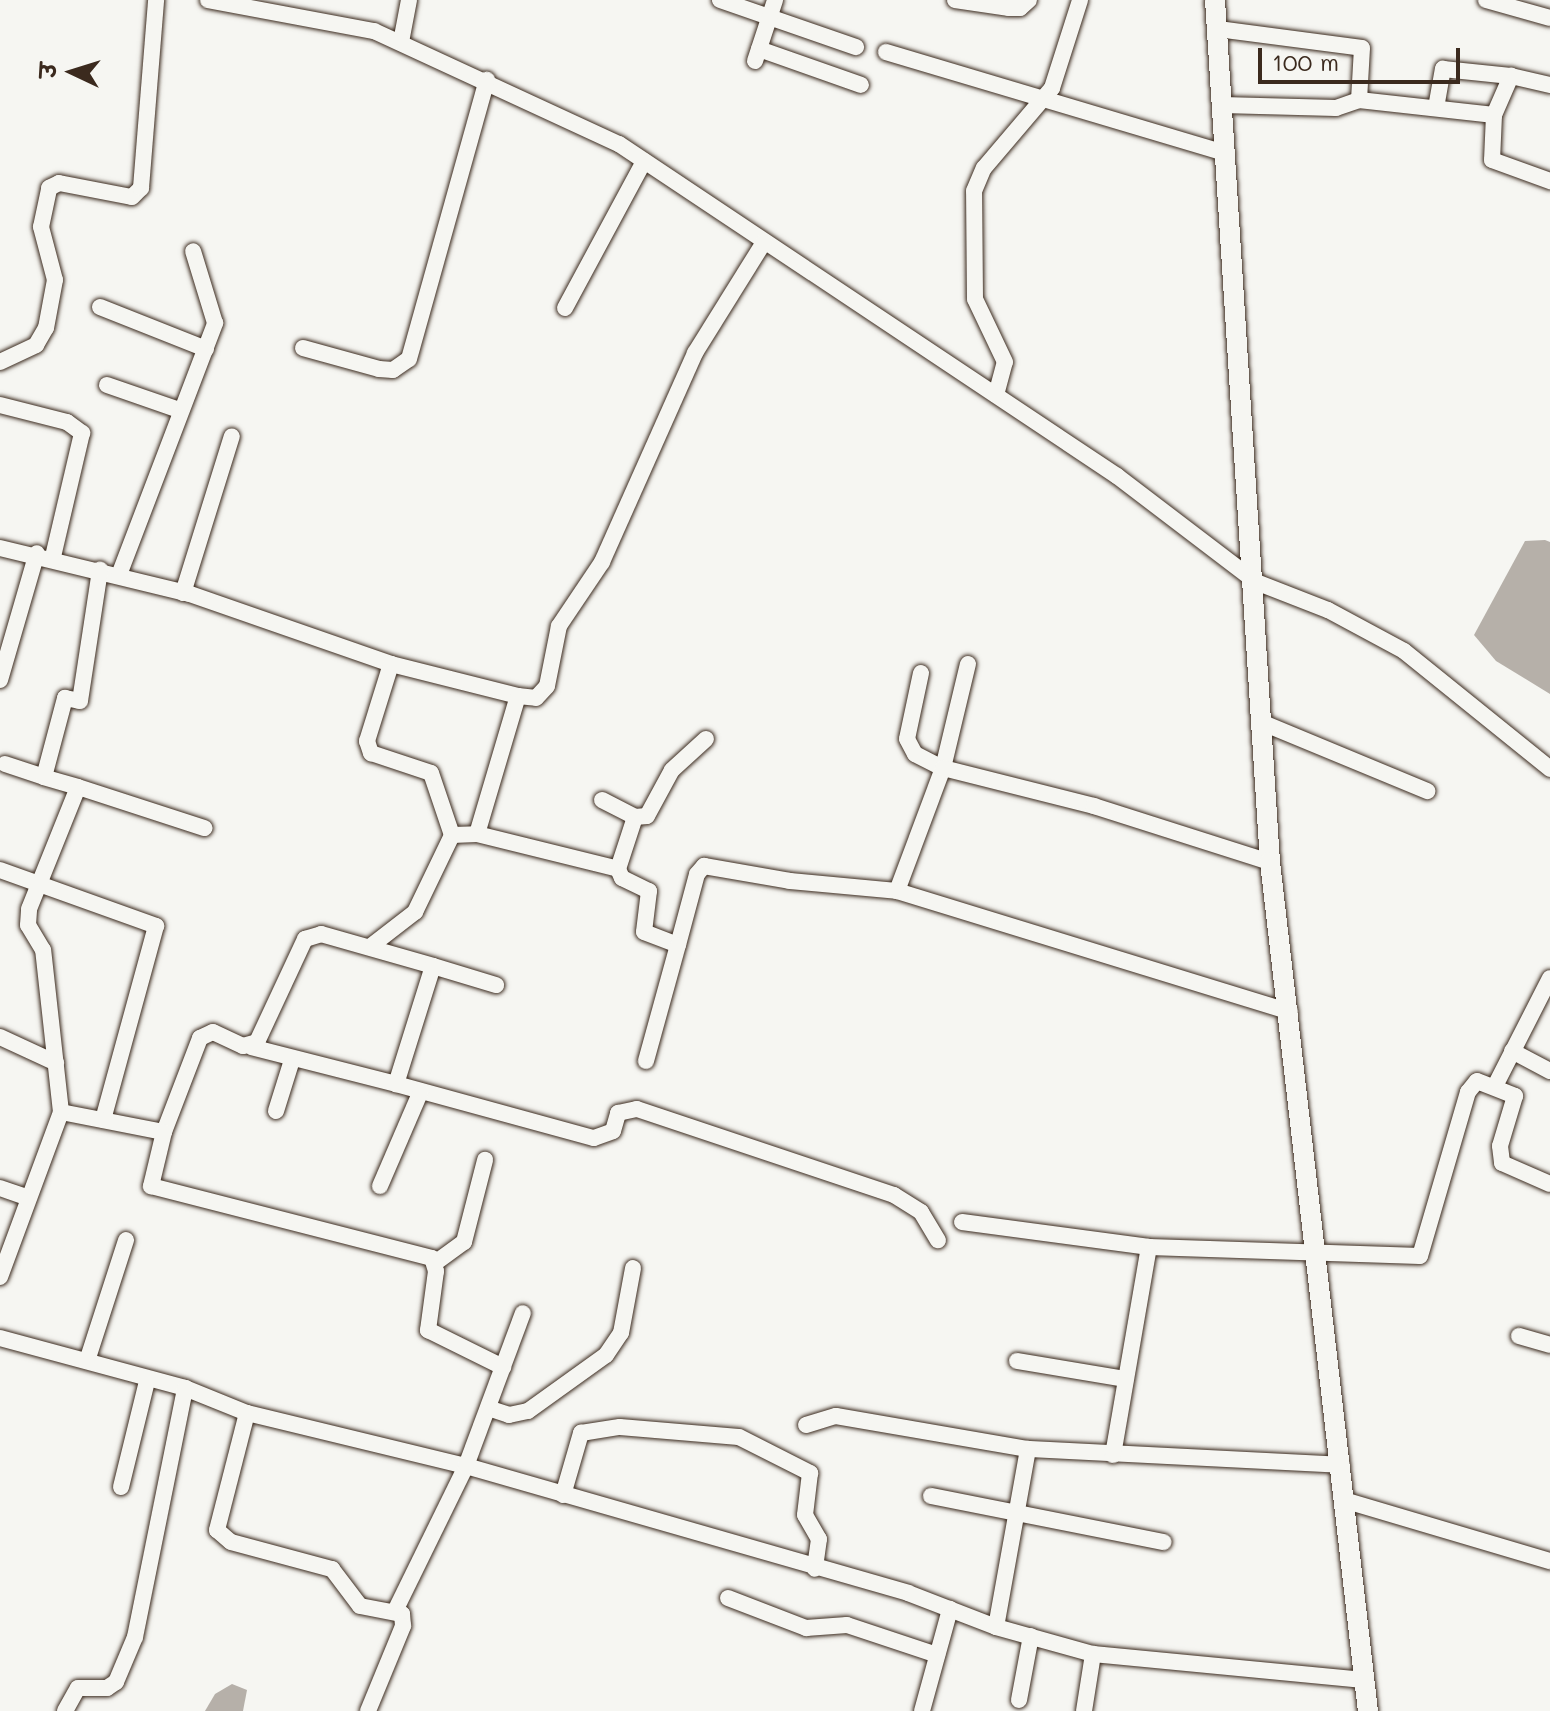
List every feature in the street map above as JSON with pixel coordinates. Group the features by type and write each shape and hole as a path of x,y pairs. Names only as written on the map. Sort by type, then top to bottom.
{"main road":[{"path":"1215,0 1256,582 1270,862 1347,1501 1368,1711"}],"street":[{"path":"0,362 36,345 46,328 55,280 41,227 49,188 59,183 132,197 141,188 156,0"},
{"path":"208,0 249,3 401,42 487,80 644,161 1117,476 1256,582 1328,610 1404,651 1550,769"},
{"path":"401,42 409,0"},
{"path":"720,0 856,47"},
{"path":"775,0 757,55 861,85"},
{"path":"955,0 1009,8 1020,8 1029,0"},
{"path":"996,395 1005,362 975,299 974,191 984,168 1046,97 1080,0"},
{"path":"1493,1 1550,18"},
{"path":"1218,29 1362,48 1359,100"},
{"path":"886,52 1046,97 1224,153"},
{"path":"1436,108 1443,69 1511,76 1550,85"},
{"path":"1511,76 1494,115 1492,160 1550,181"},
{"path":"303,348 379,369 393,370 409,359 487,80"},
{"path":"1222,105 1336,108 1359,100 1494,115"},
{"path":"565,308 644,161"},
{"path":"0,548 37,553 183,593 391,664 536,698 547,686 559,626 602,562 695,353 764,242"},
{"path":"119,575 179,410 206,349 214,312 193,251"},
{"path":"100,307 206,349"},
{"path":"107,385 179,410"},
{"path":"0,405 67,422 82,433 53,557"},
{"path":"183,593 232,436"},
{"path":"0,680 37,553"},
{"path":"44,777 65,698 80,701 100,570"},
{"path":"371,946 415,912 452,835 431,773 371,753 367,741 391,664"},
{"path":"897,891 943,768 968,664"},
{"path":"921,673 907,739 915,754 943,768 1094,806 1270,862"},
{"path":"477,834 518,696"},
{"path":"1263,723 1427,791"},
{"path":"602,800 635,817 647,816 672,770 706,739"},
{"path":"5,764 204,828"},
{"path":"0,1277 26,1197 61,1112 43,950 28,925 29,909 78,787"},
{"path":"635,817 618,869 622,878 649,891 644,932 678,945"},
{"path":"452,835 477,834 618,869"},
{"path":"646,1061 697,874 704,866 790,881 897,891 1290,1012"},
{"path":"0,870 156,926 103,1120"},
{"path":"251,1047 305,939 321,934 371,946 496,985"},
{"path":"396,1084 433,966"},
{"path":"1495,1086 1550,978"},
{"path":"435,1263 424,1255 156,1189 150,1176 200,1038 213,1032 292,1060 396,1084 594,1138 613,1131 618,1113 637,1109 894,1195 921,1212 938,1240"},
{"path":"0,1037 56,1063"},
{"path":"1512,1051 1550,1071"},
{"path":"276,1111 292,1060"},
{"path":"962,1222 1149,1247 1420,1256 1468,1092 1477,1081 1510,1091 1517,1101 1500,1146 1502,1163 1550,1184"},
{"path":"380,1186 421,1091"},
{"path":"61,1112 164,1132"},
{"path":"485,1160 464,1242 435,1263 428,1330 503,1367"},
{"path":"0,1188 26,1197"},
{"path":"87,1361 126,1240"},
{"path":"1113,1455 1149,1247"},
{"path":"488,1408 509,1415 528,1411 606,1355 621,1333 633,1268"},
{"path":"395,1611 466,1466 523,1313"},
{"path":"1519,1336 1550,1345"},
{"path":"0,1338 147,1381 185,1388 247,1413 466,1466 1093,1654 1364,1680"},
{"path":"1017,1361 1126,1379"},
{"path":"121,1487 147,1381"},
{"path":"65,1711 78,1688 107,1688 116,1682 135,1637 185,1388"},
{"path":"247,1413 218,1521 222,1537 332,1569 360,1606 395,1611 404,1619 368,1711"},
{"path":"806,1425 836,1416 1028,1449 1342,1465"},
{"path":"563,1495 573,1446 581,1433 620,1427 739,1437 810,1473 805,1515 819,1539 815,1569"},
{"path":"996,1627 1028,1449"},
{"path":"931,1496 1163,1542"},
{"path":"1347,1501 1550,1561"},
{"path":"728,1598 806,1628 847,1625 937,1655"},
{"path":"922,1711 950,1609"},
{"path":"1019,1700 1031,1636"},
{"path":"1084,1711 1093,1654"}],"shaded area":[{"path":"1525,541 1550,542 1550,694 1496,661 1474,635"},
{"path":"232,1684 247,1690 243,1711 205,1711 215,1694"}]}
